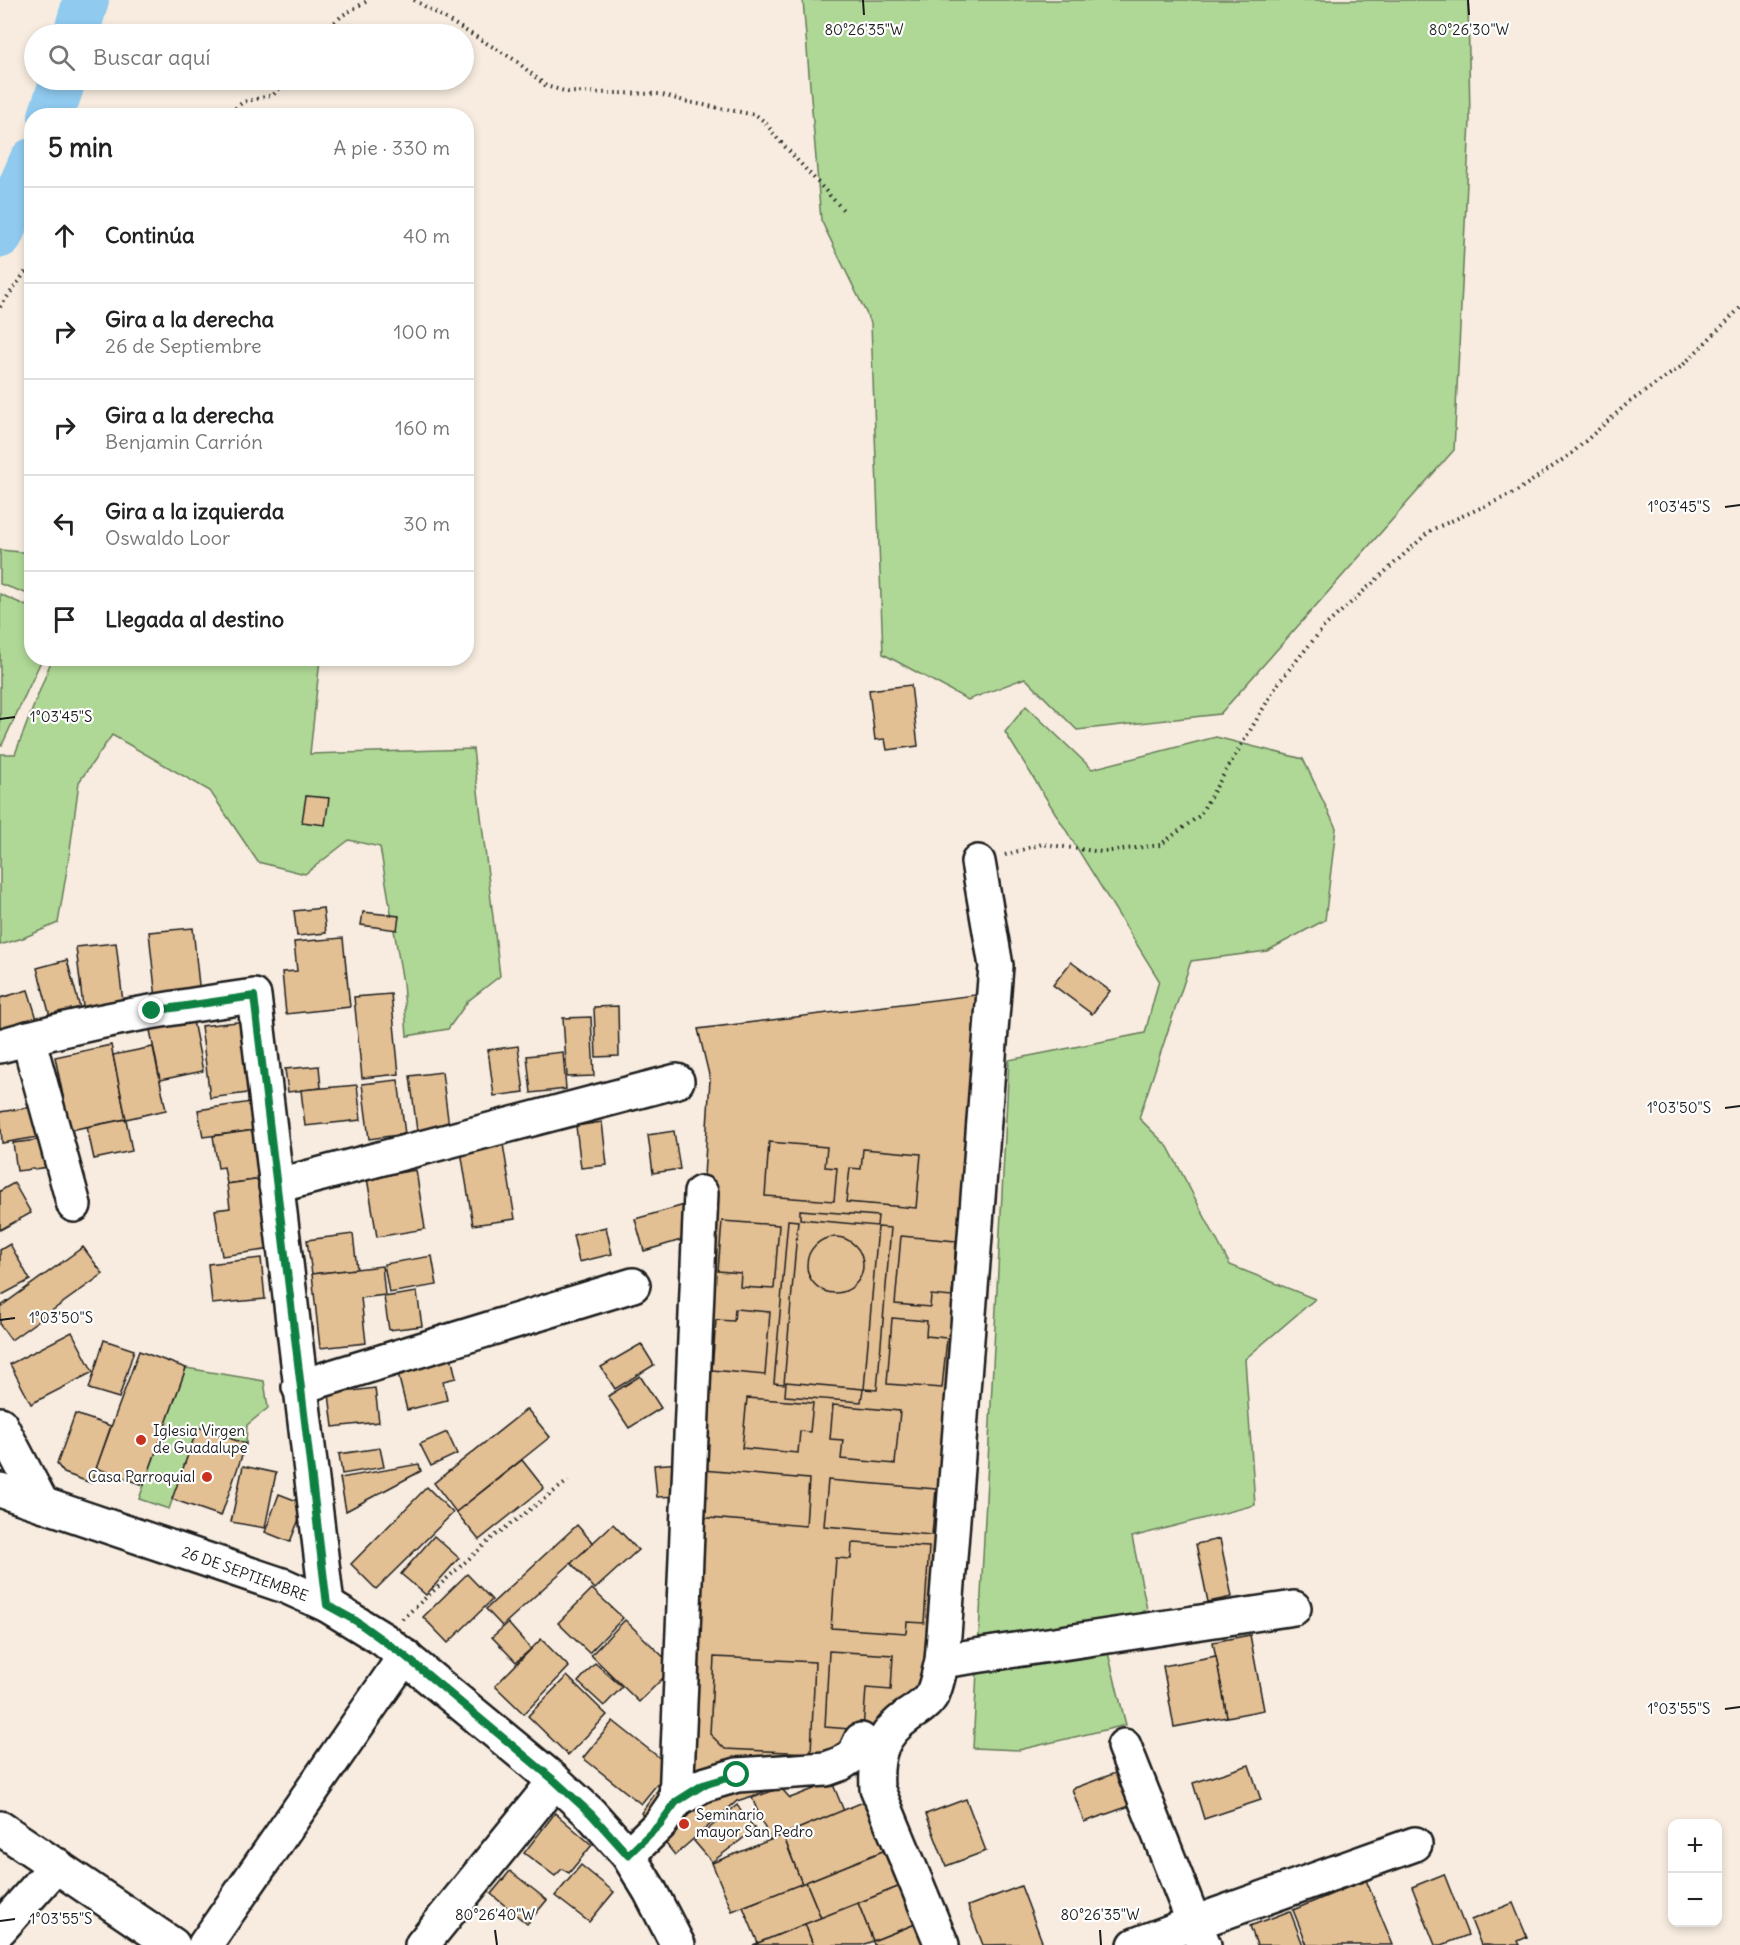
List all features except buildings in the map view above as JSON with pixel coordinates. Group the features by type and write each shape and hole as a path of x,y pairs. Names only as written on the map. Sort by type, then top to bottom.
{"street":[{"path":"942,1945 877,1788 875,1766 884,1741 898,1723 921,1707 933,1695 942,1661 996,966 978,862"},
{"path":"74,1205 14,1042 152,1011 254,996 299,1387 327,1605"},
{"path":"276,1186 677,1081"},
{"path":"676,1802 701,1193"},
{"path":"299,1387 633,1285"},
{"path":"0,1424 42,1504"},
{"name":"26 DE SEPTIEMBRE","path":"0,1491 285,1586 327,1605 395,1648 555,1781 591,1814 628,1855 650,1891 674,1942"},
{"path":"942,1661 1294,1608"},
{"path":"205,1945 395,1648"},
{"path":"628,1855 660,1824 676,1802 703,1785 737,1775 826,1769 854,1755 861,1740"},
{"path":"1124,1746 1199,1934"},
{"path":"422,1945 555,1781"},
{"path":"0,1828 173,1945"},
{"path":"1135,1945 1199,1934 1416,1844"},
{"path":"0,1929 57,1865"}],"path":[{"path":"333,24 369,0"},
{"path":"414,0 454,24"},
{"path":"474,36 515,60 546,86 568,92 659,94 756,115 765,122 845,212"},
{"path":"236,108 243,102 273,95 278,90"},
{"path":"0,307 24,274"},
{"path":"978,862 1042,844 1102,852 1160,845 1199,816 1279,682 1324,627 1431,530 1514,493 1571,454 1628,403 1682,366 1740,308"},
{"path":"395,1648 404,1616 492,1538 568,1481"}],"green space":[{"path":"803,0 1468,0 1470,121 1454,450 1220,714 1077,730 1025,678 968,700 883,654 871,323 821,220"},
{"path":"0,550 24,552 24,593 0,584"},
{"path":"0,594 24,605 24,666 39,666 0,745"},
{"path":"49,666 319,666 310,754 473,749 500,976 468,1001 448,1029 407,1036 403,983 380,847 349,840 305,874 258,862 210,791 112,735 79,782 58,923 0,945 0,754 15,754"},
{"path":"1026,706 1092,769 1216,737 1303,759 1336,828 1325,920 1267,951 1191,961 1139,1118 1168,1147 1230,1265 1315,1299 1245,1359 1255,1505 1132,1537 1147,1609 1103,1633 1126,1725 1019,1750 973,1748 1009,1060 1145,1033 1159,980 1005,732"},
{"path":"186,1368 264,1381 268,1408 247,1425 246,1444 198,1428 169,1509 139,1499"}],"waterway":[{"path":"79,24 86,0"},
{"path":"54,108 60,90"},
{"path":"0,235 24,180"}],"place":[{"name":"Iglesia Virgen de Guadalupe","path":"141,1440"},
{"name":"Casa Parroquial","path":"207,1477"},
{"name":"Seminario mayor San Pedro","path":"684,1824"}],"route":[{"path":"152,1011 254,996 299,1387 327,1605 356,1621 405,1656 555,1781 591,1814 628,1855 660,1824 676,1802 703,1785 737,1775"}]}
